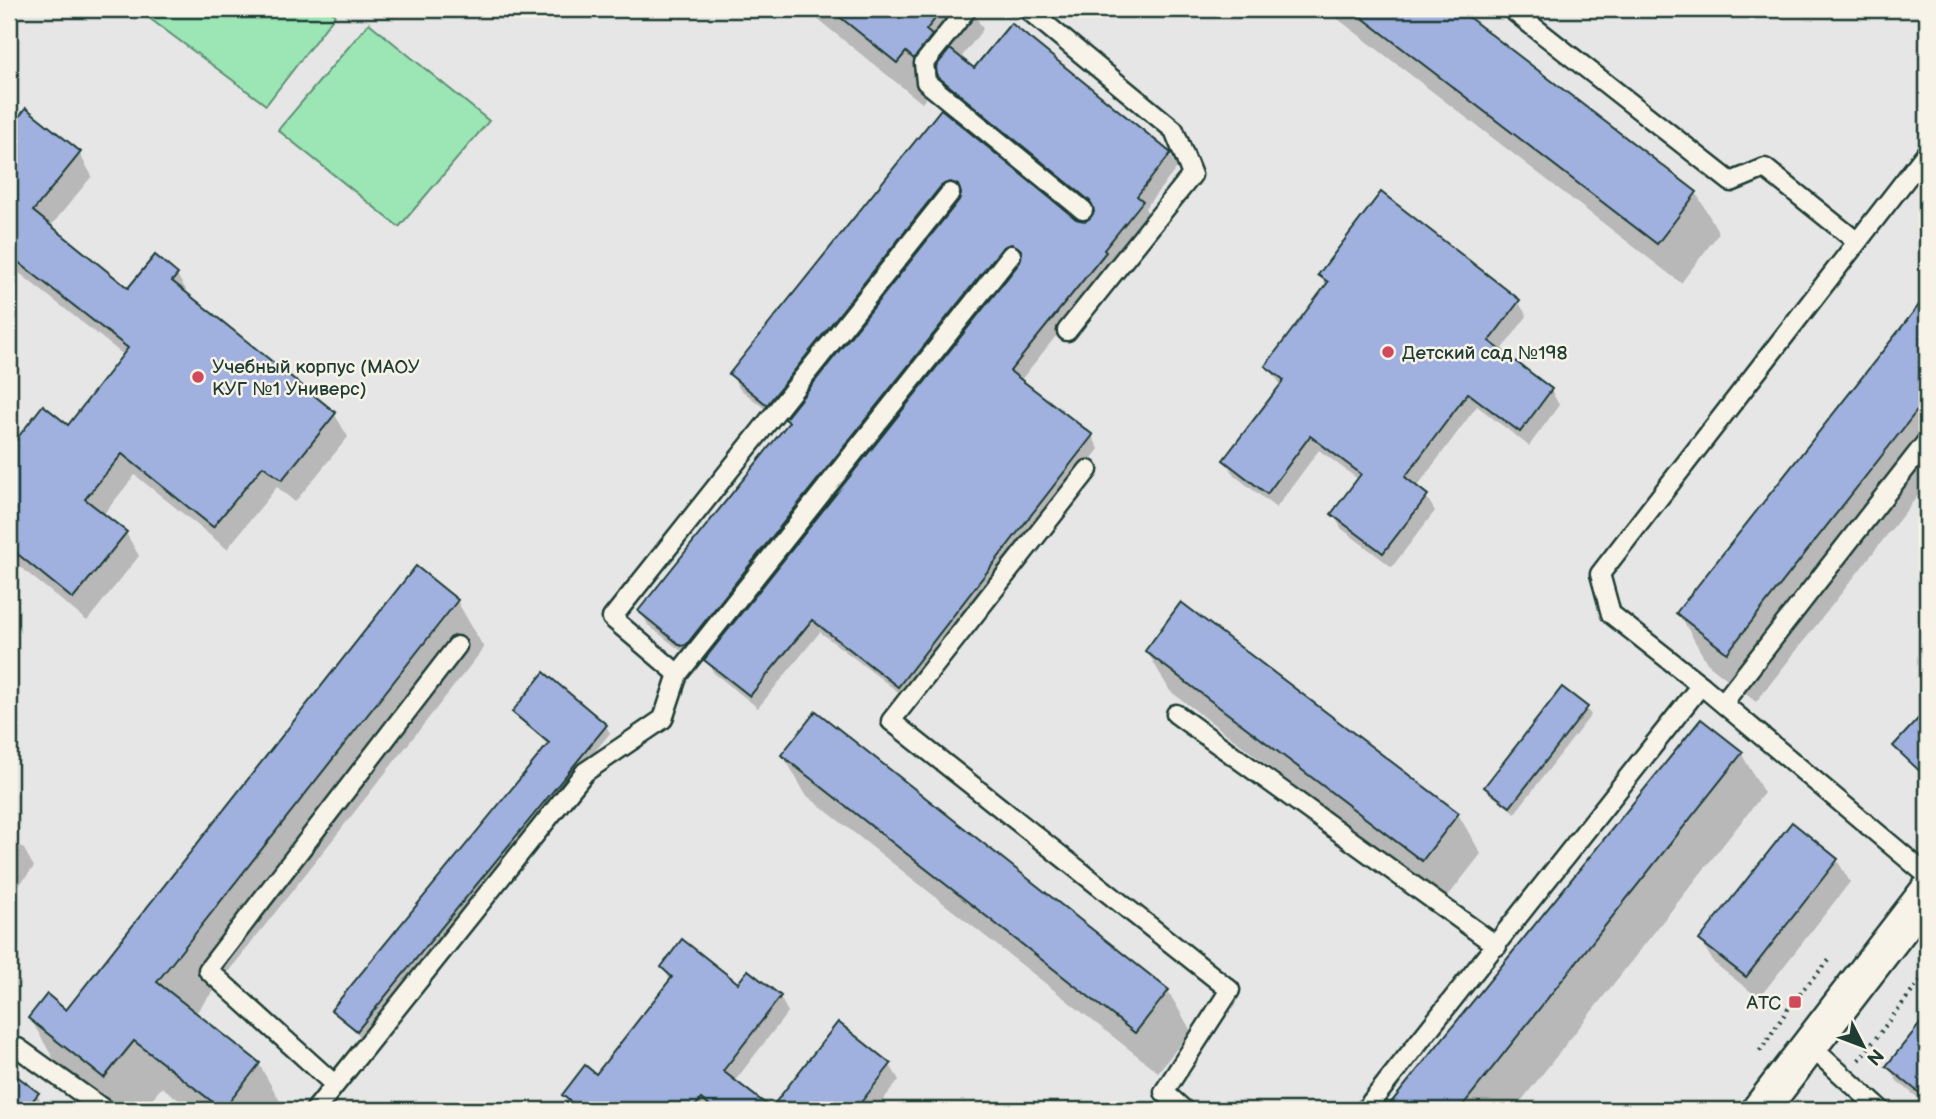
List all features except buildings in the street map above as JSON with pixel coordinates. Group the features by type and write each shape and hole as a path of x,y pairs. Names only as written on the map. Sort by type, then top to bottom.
{"street":[{"path":"1760,1110 1927,893"}],"lane":[{"path":"967,9 924,63 926,82 1083,210"},
{"path":"1027,9 1174,130 1192,175 1067,331"},
{"path":"1511,9 1731,183 1765,168 1856,241"},
{"path":"1927,152 1600,574 1611,614 1723,703 1927,875"},
{"path":"678,674 612,618 950,193"},
{"path":"315,1110 585,772 663,719 678,674 1011,256"},
{"path":"1723,703 1927,441"},
{"path":"1088,470 891,721 1230,990 1164,1092 1184,1110"},
{"path":"334,1084 208,970 457,646"},
{"path":"1365,1110 1701,685"},
{"path":"1176,714 1497,946"},
{"path":"1810,1046 1881,1110"},
{"path":"18,1048 105,1110"}],"path":[{"path":"1846,1078 1927,972"}],"green space":[{"path":"137,9 329,9 335,15 266,105"},
{"path":"369,23 489,121 399,227 278,130"}],"place":[{"name":"Детский сад №198","path":"1388,352"},
{"name":"Учебный корпус (МАОУ КУГ №1 Универс)","path":"198,377"},
{"name":"АТС","path":"1795,1002"}]}
